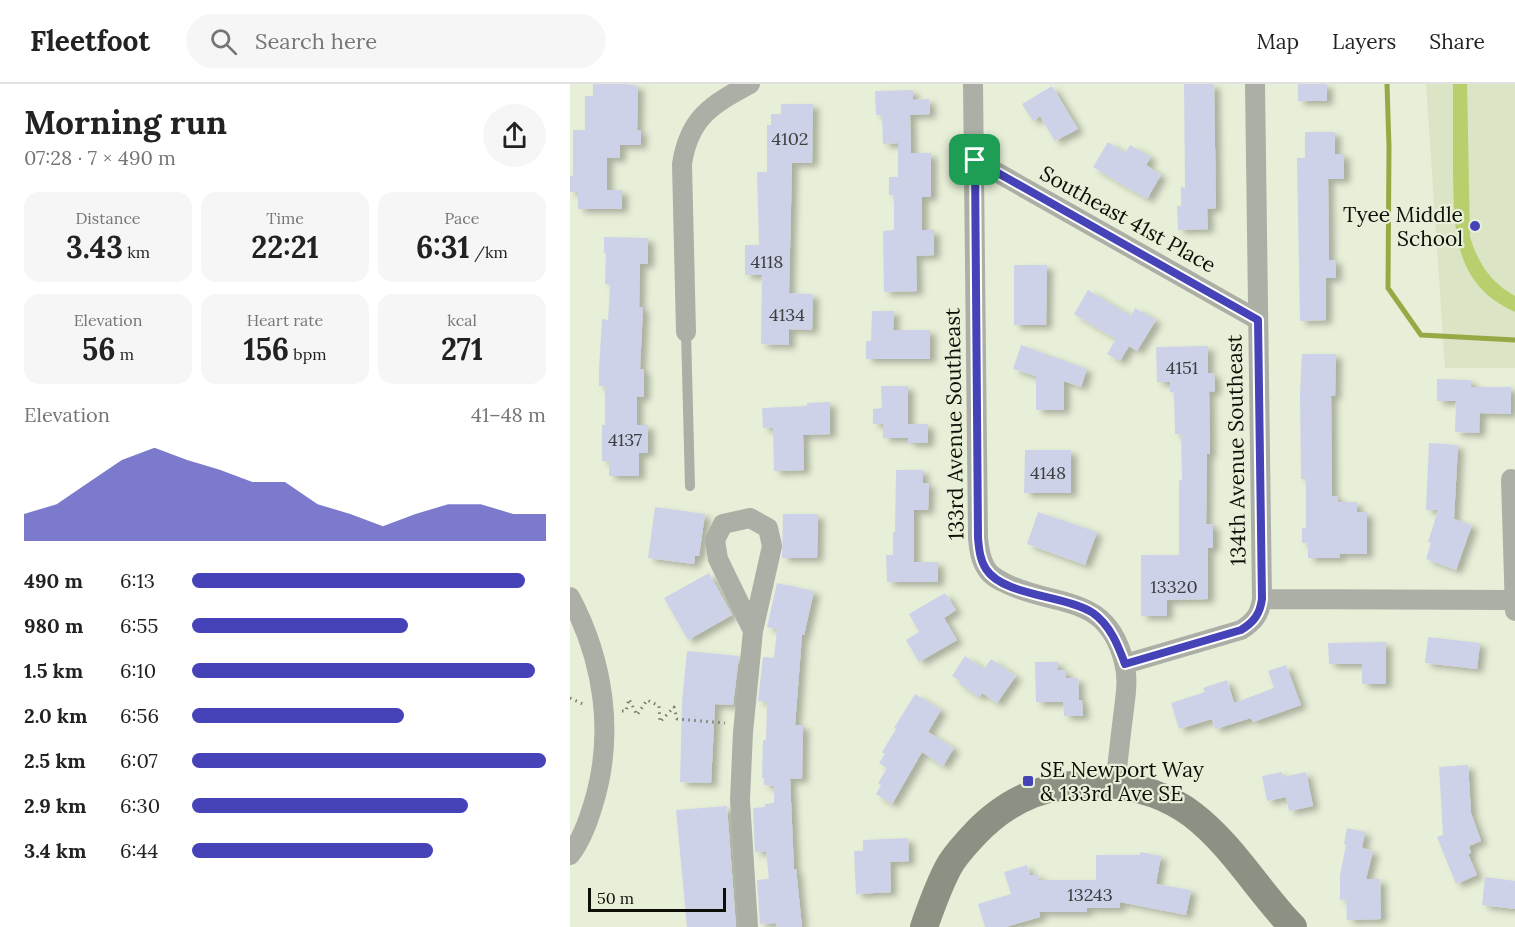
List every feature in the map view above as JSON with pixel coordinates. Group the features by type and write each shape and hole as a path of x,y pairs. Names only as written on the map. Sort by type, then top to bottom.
{"main road":[{"path":"924,927 949,866 987,821 1013,803 1040,790 1070,783 1115,785 1144,790 1169,800 1192,814 1218,836 1293,927"}],"street":[{"path":"686,332 682,164 684,147 691,132 705,113 719,100 750,84"},
{"name":"133rd Avenue Southeast","path":"973,84 980,555 985,567 998,580 1015,588 1076,604 1095,614 1108,627 1125,664 1126,685 1115,785"},
{"name":"134th Avenue Southeast","path":"1255,84 1262,599"},
{"name":"Southeast 41st Place","path":"975,160 1258,320"},
{"path":"1125,664 1241,630 1248,626 1260,611 1262,599 1514,607 1511,479"},
{"path":"748,927 740,800 744,724 753,631 772,546 768,528 750,518 723,524 715,540 718,559 753,631"},
{"path":"570,597 584,624 596,661 605,730 604,759 599,786 589,819 570,855"}],"lane":[{"path":"686,332 690,486"}],"path":[{"path":"570,699 586,706"},
{"path":"617,711 626,711 629,699 637,715 647,700 659,706 660,722 674,706 677,719 744,724"}],"shaded area":[{"name":"Tyee Middle School","path":"1426,84 1515,84 1515,368 1445,368"}],"green space":[{"path":"1453,84 1467,84 1470,237 1486,271 1499,285 1515,296 1515,312 1495,300 1479,286 1468,271 1461,253 1454,214"}],"building":[{"path":"593,84 638,86 637,130 641,130 641,145 620,145 620,158 607,158 607,190 622,190 622,209 578,209 578,192 570,192 570,176 573,176 573,130 585,130 585,96 593,96"},
{"path":"1184,84 1214,84 1216,208 1207,209 1208,229 1178,230 1177,206 1181,206 1181,186 1185,189"},
{"path":"1298,84 1327,84 1327,101 1298,101"},
{"path":"1052,86 1078,129 1055,141 1040,116 1033,121 1022,104"},
{"path":"913,90 913,100 929,99 930,114 910,115 911,153 931,153 931,197 922,197 922,230 934,230 934,255 916,256 917,291 884,292 883,231 894,230 894,195 889,195 889,177 898,177 898,143 883,144 882,115 876,115 875,91"},
{"path":"781,104 813,104 812,163 792,163 789,293 813,294 812,330 789,329 789,345 761,344 762,275 745,275 745,245 759,245 757,172 767,172 767,125 771,125 771,114 781,114"},
{"path":"1305,132 1335,132 1335,154 1344,154 1344,179 1328,179 1329,260 1336,260 1336,278 1326,278 1326,320 1300,321 1297,158 1305,158"},
{"path":"1108,142 1125,153 1130,145 1151,157 1146,165 1161,175 1147,199 1093,167"},
{"path":"604,237 648,238 648,264 640,264 639,307 643,307 640,369 644,369 644,397 637,397 637,425 648,425 648,453 639,453 639,476 609,476 609,461 602,461 605,386 599,386 599,369 602,319 608,320 610,285 605,284"},
{"path":"1014,265 1047,265 1046,325 1014,325"},
{"path":"1088,290 1131,316 1135,308 1156,320 1137,351 1129,346 1120,361 1107,354 1116,339 1074,314"},
{"path":"872,311 894,311 893,330 930,330 930,359 866,359 866,341 871,341"},
{"path":"1021,345 1046,354 1046,359 1049,355 1087,369 1081,387 1064,381 1064,410 1036,410 1036,376 1013,369"},
{"path":"1208,346 1208,373 1214,373 1215,391 1209,392 1210,454 1207,454 1206,524 1213,524 1213,548 1208,548 1208,599 1167,600 1167,616 1141,616 1141,555 1179,555 1181,434 1175,434 1174,392 1170,392 1170,382 1157,382 1156,347"},
{"path":"1302,354 1336,354 1335,396 1331,396 1332,496 1338,496 1338,502 1357,502 1357,512 1367,512 1367,554 1340,554 1340,558 1308,558 1308,543 1302,543 1302,528 1306,528 1306,479 1301,479"},
{"path":"1437,379 1471,380 1471,387 1511,387 1511,414 1480,413 1479,433 1455,432 1456,401 1437,401"},
{"path":"881,386 908,386 908,424 928,424 928,443 908,443 908,438 883,438 883,424 873,424 873,409 882,408"},
{"path":"830,402 830,434 803,435 804,470 774,471 773,428 763,428 762,408 807,406 807,403"},
{"path":"1429,443 1458,445 1454,519 1472,525 1456,570 1426,559 1431,543 1428,542 1438,510 1426,510"},
{"path":"1025,450 1071,450 1071,493 1024,493"},
{"path":"896,470 923,470 923,483 929,483 928,510 914,510 914,562 938,562 938,582 887,582 886,555 893,555 893,532 895,532"},
{"path":"655,507 705,514 699,556 695,556 694,564 648,558"},
{"path":"1038,512 1097,532 1085,565 1027,544"},
{"path":"783,514 818,514 817,558 782,558"},
{"path":"709,573 732,615 688,640 664,598"},
{"path":"777,583 814,591 804,635 802,635 795,725 803,725 802,779 790,779 794,869 796,869 802,927 777,927 776,923 760,924 757,880 769,879 766,851 755,852 753,808 765,807 765,804 774,803 774,786 764,785 764,778 762,778 767,702 758,701 763,657 774,658 777,629 767,627"},
{"path":"945,593 956,610 944,618 957,640 919,662 906,640 919,632 909,614"},
{"path":"1428,637 1480,643 1477,669 1425,663"},
{"path":"1386,642 1386,684 1362,684 1362,664 1329,664 1328,643"},
{"path":"687,651 739,656 733,705 715,704 711,783 680,782 682,701"},
{"path":"965,656 984,669 991,659 1016,676 997,703 982,693 979,697 958,683 960,681 952,676"},
{"path":"1035,662 1058,662 1058,670 1066,670 1066,678 1078,678 1079,700 1082,700 1083,716 1064,716 1063,702 1036,702"},
{"path":"1286,665 1301,705 1253,722 1251,718 1215,729 1212,719 1179,729 1171,703 1205,692 1203,688 1227,680 1234,703 1274,688 1268,671"},
{"path":"915,694 941,710 928,732 954,748 943,766 922,752 892,804 876,794 881,785 878,783 887,768 879,763 885,754 882,752 896,729 894,728"},
{"path":"1468,765 1471,813 1481,841 1469,846 1471,853 1468,854 1477,875 1456,884 1437,837 1443,835 1439,767"},
{"path":"1282,772 1283,777 1306,772 1313,806 1289,811 1286,797 1267,801 1262,776"},
{"path":"727,806 736,927 687,927 676,810"},
{"path":"1347,828 1365,832 1362,848 1373,851 1366,879 1380,879 1381,919 1347,920 1346,899 1340,900 1340,875"},
{"path":"908,838 909,861 890,862 891,892 856,894 854,851 863,851 863,840"},
{"path":"1140,852 1161,856 1156,884 1191,890 1186,915 1120,902 1120,908 1087,908 1087,912 1039,912 1040,917 1005,927 985,927 978,904 1011,894 1004,872 1027,865 1030,876 1038,874 1039,880 1096,880 1096,855 1140,855"},
{"path":"1485,877 1515,881 1515,909 1482,905"}],"waterway":[{"path":"1387,84 1388,288 1421,335 1515,340"}],"place":[{"name":"Tyee Middle School","path":"1475,226"},
{"name":"SE Newport Way & 133rd Ave SE","path":"1028,781"}],"route":[{"path":"975,160 1258,320 1262,599 1260,611 1248,626 1125,664 1108,627 1095,614 1076,604 1015,588 998,580 985,567 980,555 978,538 975,160"}]}
